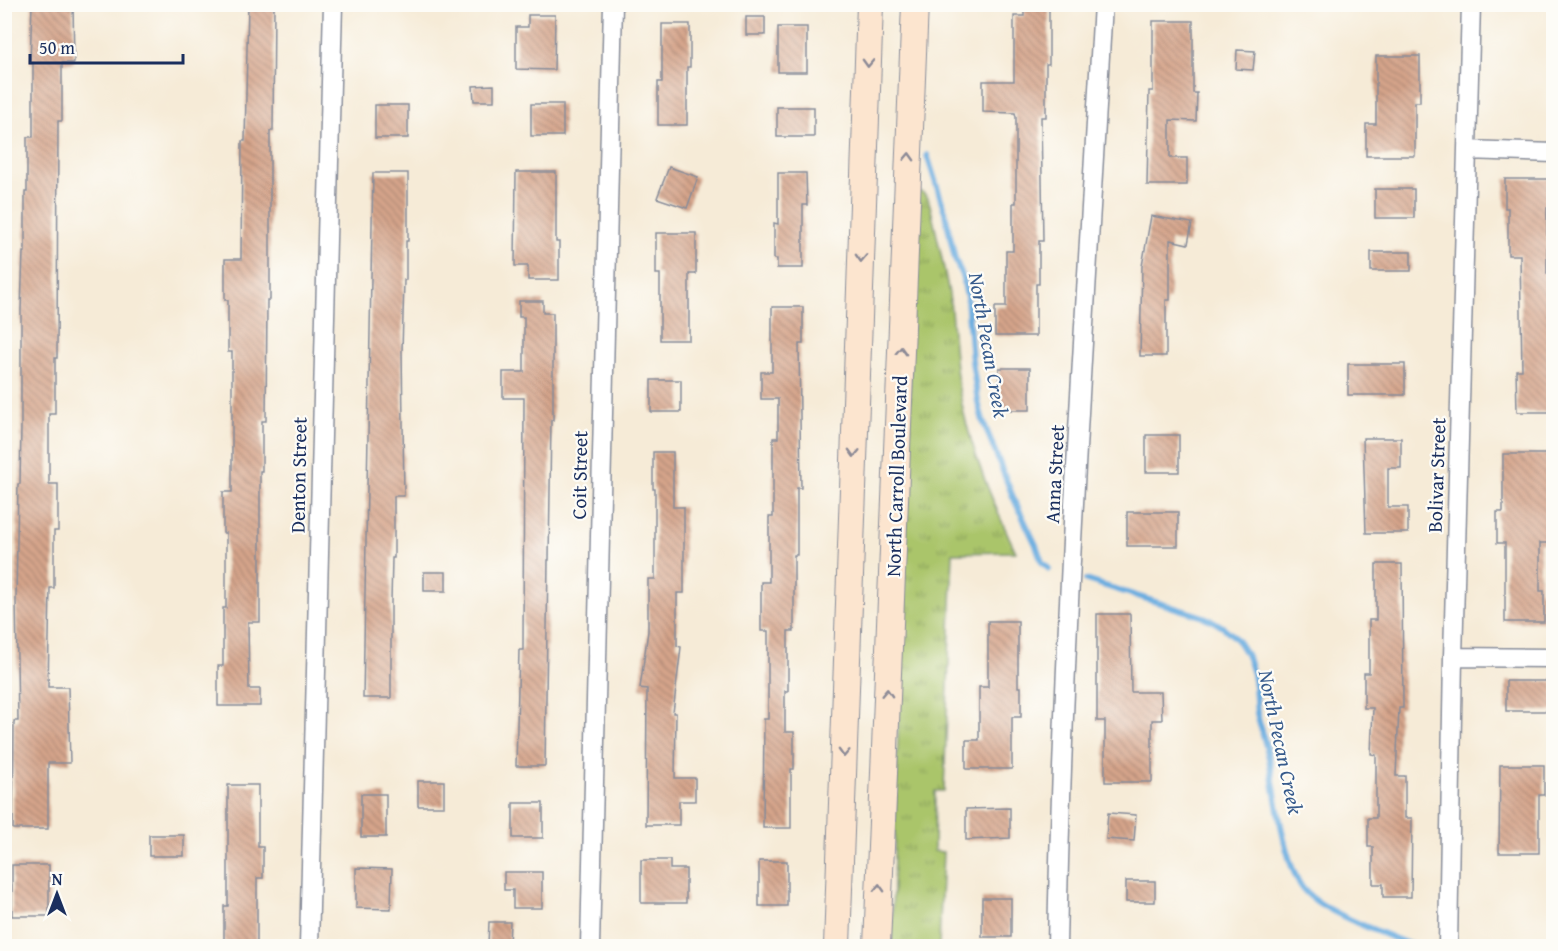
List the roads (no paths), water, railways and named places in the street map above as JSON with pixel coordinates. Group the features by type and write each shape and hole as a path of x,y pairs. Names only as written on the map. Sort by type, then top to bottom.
{"main road":[{"path":"837,946 870,4"},
{"name":"North Carroll Boulevard","path":"877,946 915,4"}],"street":[{"name":"Denton Street","path":"309,946 333,4"},
{"name":"Coit Street","path":"590,946 613,4"},
{"name":"Anna Street","path":"1057,946 1060,805 1071,567 1103,4"},
{"name":"Bolivar Street","path":"1448,946 1453,657 1471,4"},
{"path":"1467,150 1554,153"},
{"path":"1453,657 1554,658"}],"waterway":[{"name":"North Pecan Creek","path":"927,155 945,212 955,259 963,278 967,297 972,361 983,421 1013,497 1042,562 1049,569"},
{"name":"North Pecan Creek","path":"1086,580 1204,617 1233,635 1245,652 1253,674 1257,713 1269,758 1281,827 1297,879 1304,890 1325,906 1355,922 1413,946"}]}
